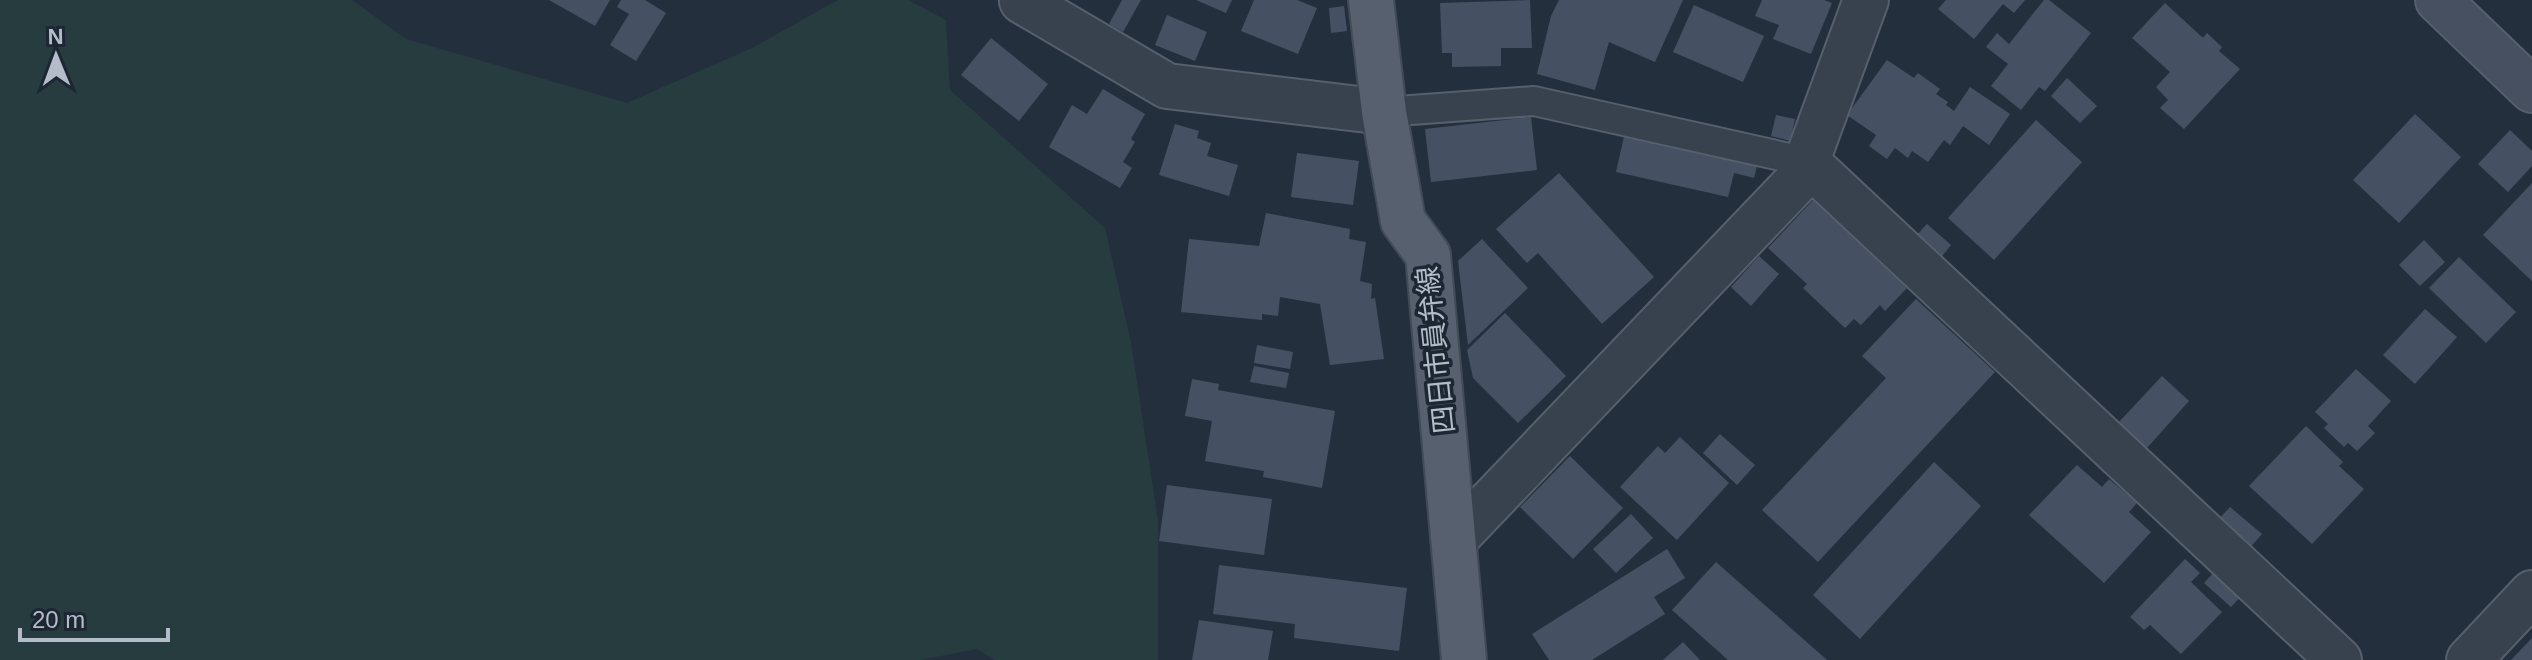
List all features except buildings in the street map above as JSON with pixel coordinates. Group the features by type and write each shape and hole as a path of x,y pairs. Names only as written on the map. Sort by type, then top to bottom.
{"main road":[{"name":"四日市員弁線","path":"1371,0 1384,112 1403,221 1428,255 1464,660"}],"street":[{"path":"1455,539 1801,177 1866,0"},
{"path":"2438,0 2532,90"},
{"path":"1022,1 1167,86 1384,112"},
{"path":"1807,162 2339,660"},
{"path":"2469,660 2532,593"}],"lane":[{"path":"1384,112 1534,101 1807,162"}],"green space":[{"path":"0,0 352,0 406,39 627,103 752,48 838,0 908,0 946,20 950,90 1105,228 1131,342 1158,521 1158,660 995,660 977,649 920,660 0,660"}]}
